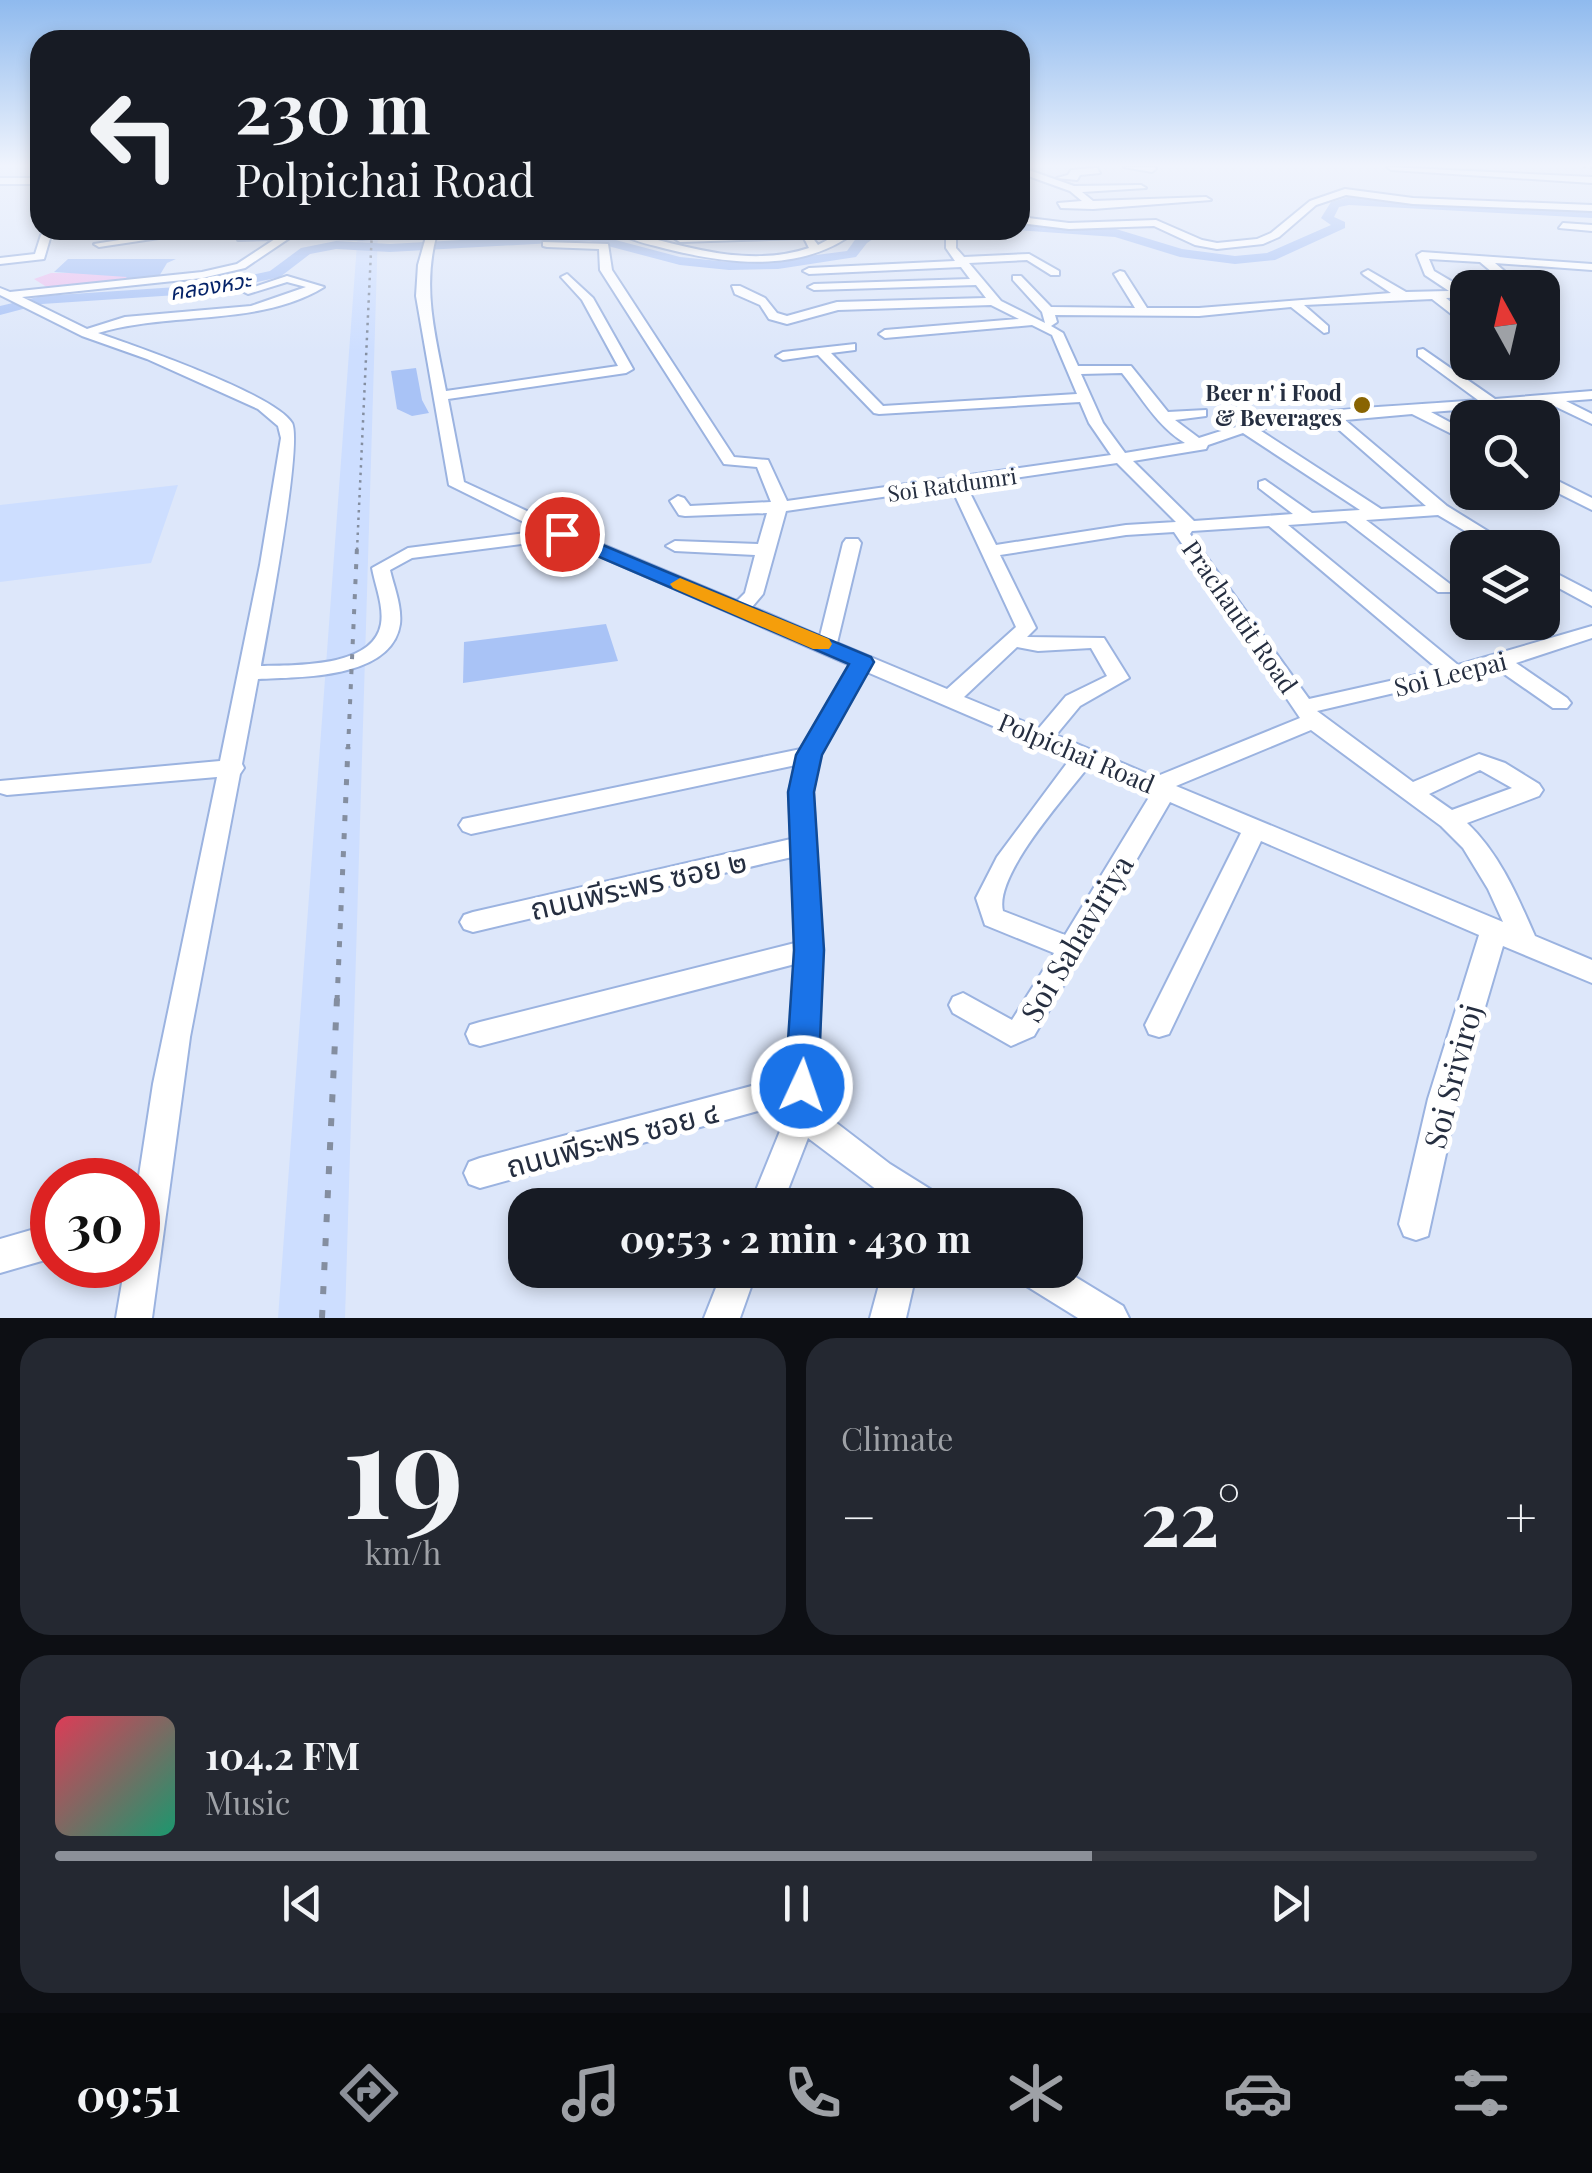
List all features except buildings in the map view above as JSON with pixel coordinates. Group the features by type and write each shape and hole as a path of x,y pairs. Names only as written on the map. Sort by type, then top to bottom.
{"street":[{"path":"1172,229 1199,243 1217,246 1259,242 1284,229"},
{"path":"0,261 40,256 45,240"},
{"path":"99,244 130,240"},
{"path":"15,299 202,275 241,266 283,240"},
{"path":"425,240 422,296 440,396 626,369 587,298 567,278"},
{"path":"644,240 708,256 752,260 816,251 835,240"},
{"path":"683,240 714,249 708,256"},
{"path":"748,240 752,260"},
{"path":"810,240 816,251"},
{"name":"Prachautit Road","path":"950,240 950,248 995,301 1040,316 1056,333 1084,398 1122,459 1188,524 1182,534 1309,714 1449,820 1472,842 1500,886 1524,942"},
{"path":"548,244 604,246 606,270 729,460 763,463 782,507 776,510 754,594 740,609"},
{"path":"1450,285 1429,272 1422,254 1592,266"},
{"path":"809,271 1029,256 1055,273"},
{"path":"1480,258 1496,270"},
{"path":"1368,273 1402,296"},
{"path":"1120,274 1143,312"},
{"path":"86,333 125,320 252,309 318,286 287,278 248,291"},
{"path":"1017,278 1040,316"},
{"path":"814,287 978,282"},
{"path":"736,288 740,294 763,302 772,315 781,318 813,315 837,306 995,301"},
{"path":"885,334 1040,316 1217,311 1450,294"},
{"path":"1434,295 1450,308"},
{"path":"15,299 86,333 152,356 264,406 285,424 288,438 275,542 232,768 192,947 154,1158"},
{"path":"1294,303 1324,329"},
{"path":"783,356 850,347"},
{"path":"822,352 879,410 1084,398"},
{"path":"1423,353 1487,400"},
{"path":"1073,370 1126,368 1176,431 1201,446"},
{"name":"Polpichai Road","path":"440,396 458,485 562,534 1592,972"},
{"path":"1560,401 1589,400"},
{"path":"1560,404 1592,420"},
{"name":"Soi Ratdumri","path":"678,501 685,511 782,507 1201,446 1245,427 1331,415 1450,406"},
{"path":"1415,410 1450,428"},
{"path":"1163,417 1202,413"},
{"path":"1331,415 1441,510 1476,530"},
{"path":"1245,427 1376,513"},
{"path":"949,699 1026,628 993,550 958,484"},
{"path":"1265,485 1308,518"},
{"path":"1560,488 1592,505"},
{"path":"993,550 1188,524 1441,510"},
{"path":"1350,516 1444,588"},
{"path":"1273,521 1455,674"},
{"path":"250,672 333,667 365,659 383,644 392,624 380,568 391,559 408,553 562,534"},
{"path":"827,646 852,543"},
{"path":"675,546 766,550"},
{"path":"1560,581 1592,600"},
{"name":"Soi Leepai","path":"1161,787 1309,714 1500,662 1592,632"},
{"path":"1010,640 1050,645 1096,642 1119,678 1072,701 1044,737"},
{"path":"772,1188 802,1100 809,950 801,792 809,755 862,662"},
{"path":"1500,662 1560,703"},
{"path":"471,825 528,808 809,755"},
{"path":"1071,948 994,918 988,907 990,895 1014,854 1085,756"},
{"path":"1410,793 1479,762 1497,768 1530,790 1449,820"},
{"path":"7,787 232,768"},
{"name":"Soi Sahaviriya","path":"964,1006 1011,1034 1018,1033 1071,948 1161,787"},
{"path":"1159,1025 1256,827"},
{"name":"ถนนพีระพร ซอย ๒","path":"473,922 804,846"},
{"name":"Soi Sriviroj","path":"1416,1224 1443,1099 1494,930"},
{"path":"480,1034 809,950"},
{"path":"802,1100 879,1176 897,1188"},
{"name":"ถนนพีระพร ซอย ๔","path":"480,1173 802,1100"},
{"path":"0,1256 30,1247"},
{"path":"134,1318 137,1288"},
{"path":"722,1318 733,1288"},
{"path":"888,1318 896,1288"},
{"path":"1061,1288 1110,1318"}],"shaded area":[{"path":"357,240 378,240 345,1318 278,1318"},
{"path":"68,259 176,259 167,263 158,278 121,282 127,277 54,272"},
{"path":"51,273 117,273 128,277 121,282 50,289 34,279"},
{"path":"416,368 422,400 429,413 412,416 397,409 391,371"},
{"path":"178,485 151,563 0,582 0,505"},
{"path":"606,624 618,661 463,683 464,642"}],"waterway":[{"name":"คลองหวะ","path":"1030,229 1116,233 1180,253 1235,260 1270,257 1333,229"},
{"name":"คลองหวะ","path":"0,311 42,300 207,289 275,274 306,251 336,245 390,248 535,240"},
{"name":"คลองหวะ","path":"602,240 680,261 729,266 803,262 851,254 862,240"}],"railway":[{"path":"357,550 372,240"},
{"path":"348,749 357,547"},
{"path":"337,1001 348,747"},
{"path":"322,1318 337,998"}],"slow traffic":[{"path":"680,584 821,644"}],"place":[{"name":"Beer n' i Food & Beverages","path":"1362,405"}],"route":[{"path":"562,534 862,662 809,755 801,792 809,950 802,1086"}]}
